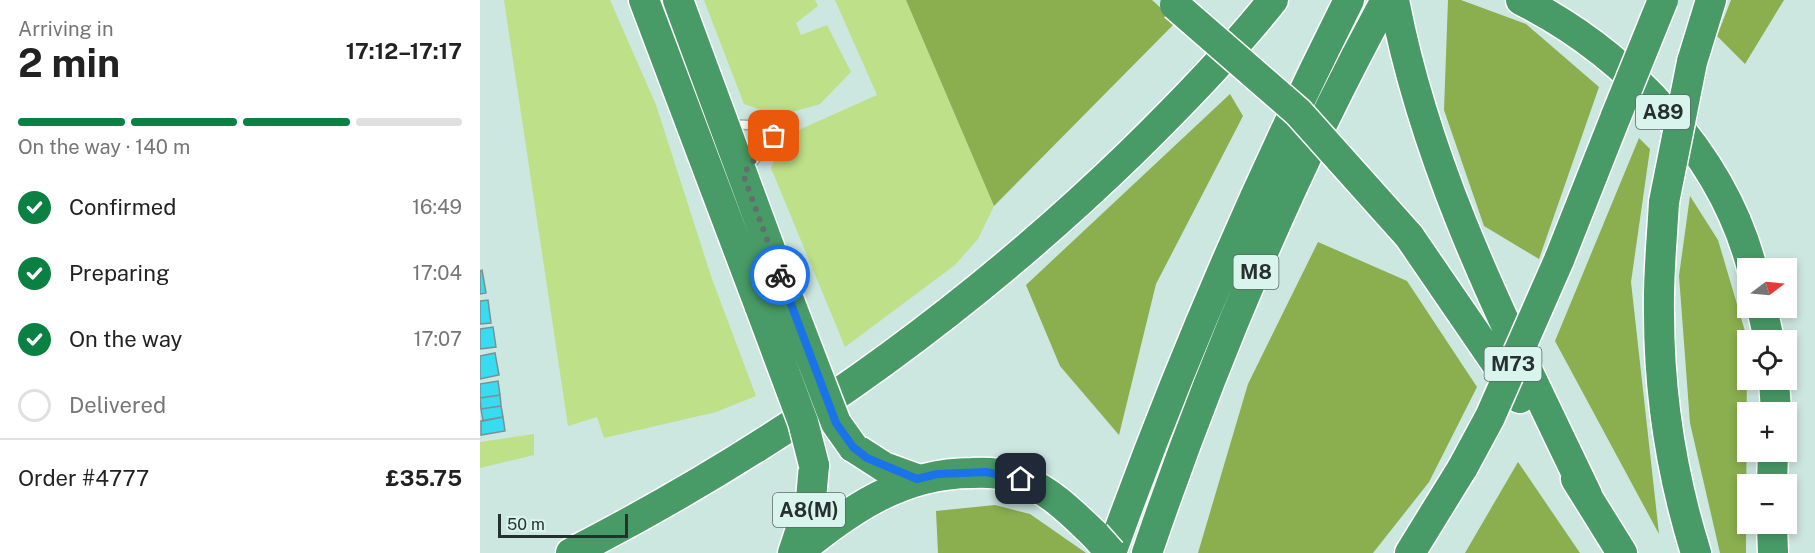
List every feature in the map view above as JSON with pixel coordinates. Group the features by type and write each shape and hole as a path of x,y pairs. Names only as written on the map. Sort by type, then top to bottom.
{"highway":[{"name":"A8(M)","path":"644,0 803,422 814,465 812,498 795,553"},
{"path":"678,0 836,423 853,447 867,458 917,479"},
{"path":"571,553 662,505 763,445 918,335 1028,248 1118,165 1204,78 1273,0"},
{"name":"M8","path":"795,553 873,498 917,479 937,474 986,472 1021,479 1064,506 1106,547 1261,183 1349,0"},
{"name":"M8","path":"1148,553 1184,448 1277,220 1386,0"},
{"path":"1394,0 1406,65 1436,159 1478,266 1587,495"},
{"name":"A89","path":"1521,0 1549,14 1598,47 1690,140 1722,189 1749,258"},
{"name":"M73","path":"1410,553 1463,467 1490,417 1559,260 1663,0"},
{"path":"1696,553 1680,500 1665,415 1659,313 1664,202 1692,62 1711,0"},
{"path":"1172,2 1298,112 1408,236 1587,495 1622,553"},
{"path":"1772,534 1773,553"}],"lane":[{"path":"725,123 782,127 743,174"}],"green space":[{"path":"504,0 610,0 656,105 712,279 756,396 716,412 604,438 597,417 568,426"},
{"path":"704,0 815,0 818,6 796,23 801,35 827,25 851,72 820,104 778,116 744,104"},
{"path":"835,0 906,0 994,206 978,239 955,265 845,347 771,168 783,137 877,95"},
{"path":"906,0 1152,0 1176,22 994,206"},
{"path":"1448,0 1461,0 1526,24 1599,87 1539,259 1484,226 1444,110"},
{"path":"1731,0 1784,0 1745,64 1717,36"},
{"path":"1230,94 1243,116 1156,284 1119,435 1060,366 1026,285"},
{"path":"1639,138 1650,149 1631,282 1659,534 1555,341"},
{"path":"1690,196 1718,240 1737,304 1737,318 1741,318 1745,330 1737,330 1737,390 1747,390 1747,402 1737,402 1737,462 1746,462 1746,474 1737,474 1737,534 1746,534 1746,553 1720,553 1690,423 1679,276"},
{"path":"1318,242 1407,281 1477,387 1429,482 1373,553 1198,553 1248,384"},
{"path":"534,434 534,455 480,468 480,442"},
{"path":"1518,462 1580,553 1465,553"},
{"path":"995,505 1030,514 1086,553 938,553 936,511"}],"building":[{"path":"482,270 486,293 480,294 480,271"},
{"path":"488,300 491,323 480,324 480,301"},
{"path":"493,327 496,347 480,349 480,329"},
{"path":"495,353 499,375 480,379 480,356"},
{"path":"498,381 500,395 480,398 480,384"},
{"path":"500,395 501,406 481,409 480,398"},
{"path":"501,406 503,417 483,421 481,409"},
{"path":"503,417 505,431 481,435 481,421"}],"way so far":[{"path":"774,136 743,174 780,275"}],"route":[{"path":"780,275 836,423 853,447 884,467 917,479 961,472 986,472 1021,479"}]}
